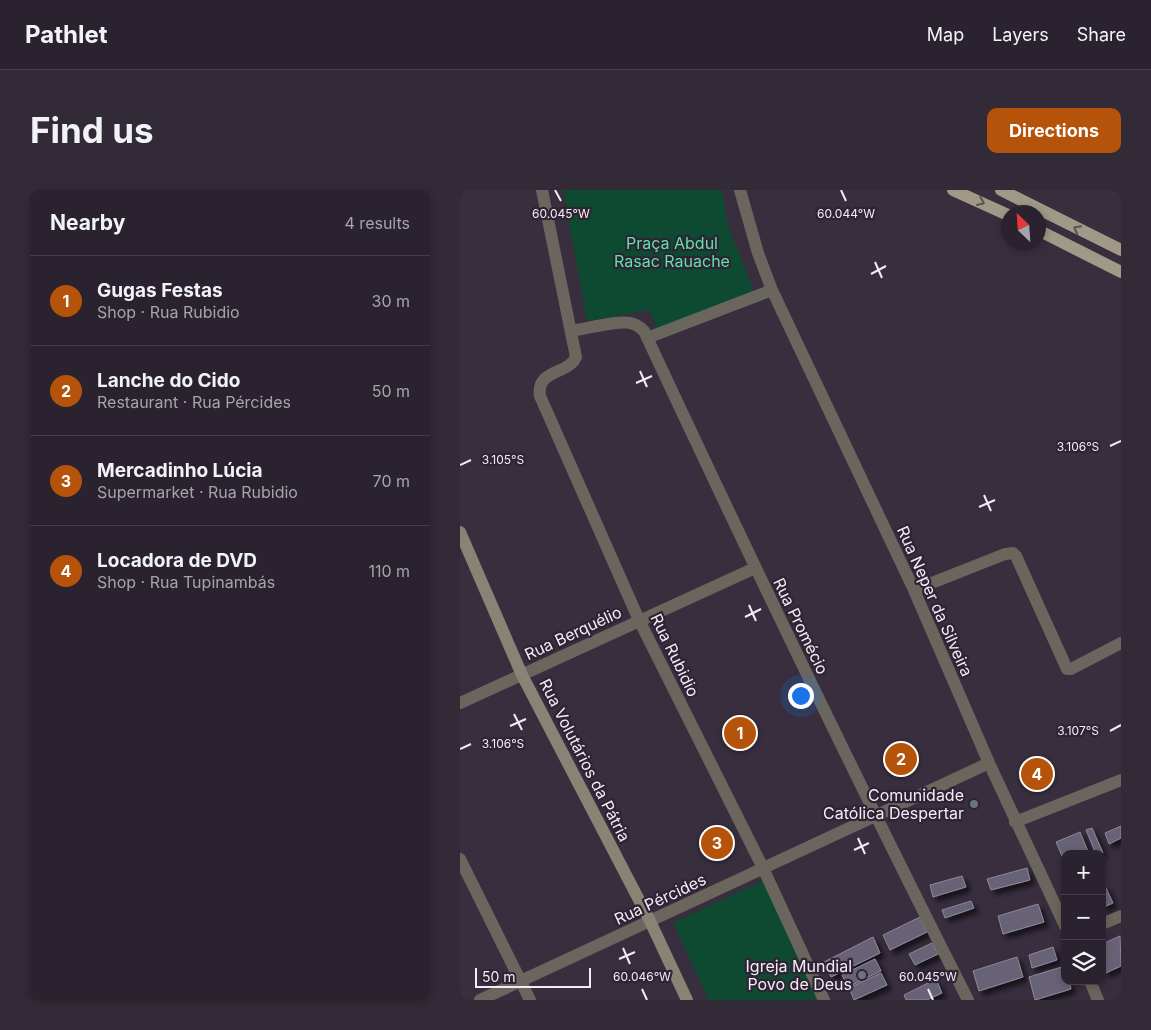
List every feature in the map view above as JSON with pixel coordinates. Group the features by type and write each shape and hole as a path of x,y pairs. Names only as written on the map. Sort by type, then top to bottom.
{"main road":[{"path":"953,190 1001,212"},
{"path":"1001,190 1121,250"},
{"path":"1046,234 1121,272"}],"street":[{"path":"542,190 571,331"},
{"name":"Rua Neper da Silveira","path":"740,190 758,253 772,290 914,590 1015,822 1061,918"},
{"path":"647,338 772,290"},
{"name":"Rua Promécio","path":"571,331 622,322 631,322 644,331 755,568 968,1000"},
{"name":"Rua Rubidio","path":"571,331 576,358 573,363 549,375 544,380 540,385 540,396 639,620 763,868 824,1000"},
{"name":"Rua Volutários da Pátria","path":"460,532 522,675 650,921 687,1000"},
{"path":"914,590 1005,554 1013,553 1067,669 1071,669 1121,643"},
{"name":"Rua Berquélio","path":"460,703 755,568"},
{"name":"Rua Pércides","path":"480,1000 989,763"},
{"path":"1015,822 1121,780"},
{"path":"460,859 530,1000"},
{"path":"1106,922 1121,916"},
{"path":"1092,985 1098,1000"}],"green space":[{"name":"Praça Abdul Rasac Rauache","path":"563,190 722,190 728,226 755,293 660,335 649,310 587,321"},
{"path":"764,880 821,1000 709,1000 673,923"}],"building":[{"path":"1121,826 1121,838 1109,844 1105,833"},
{"path":"1092,828 1102,850 1094,850 1086,830"},
{"path":"1080,832 1087,850 1061,850 1061,854 1056,842"},
{"path":"1027,868 1030,880 991,890 987,879"},
{"path":"962,876 966,887 933,897 930,885"},
{"path":"1106,888 1113,903 1106,906"},
{"path":"971,901 974,908 945,918 942,910"},
{"path":"1038,904 1044,922 1003,934 998,916"},
{"path":"920,917 927,932 890,950 883,935"},
{"path":"1120,936 1121,966 1106,973 1106,942"},
{"path":"873,937 880,953 831,977 824,962"},
{"path":"932,943 938,954 915,965 909,954"},
{"path":"1053,947 1057,960 1032,968 1029,955"},
{"path":"1017,957 1023,977 979,991 973,971"},
{"path":"875,959 881,971 848,987 842,975"},
{"path":"1061,967 1061,985 1070,985 1071,989 1035,1000 1029,977"},
{"path":"881,973 887,985 854,1000 849,988"},
{"path":"936,979 942,993 927,1000 906,1000 904,995"}],"place":[{"name":"Gugas Festas","path":"740,733"},
{"name":"Lanche do Cido","path":"901,759"},
{"name":"Locadora de DVD","path":"1037,774"},
{"name":"Comunidade Católica Despertar","path":"974,804"},
{"name":"Mercadinho Lúcia","path":"717,843"},
{"name":"Igreja Mundial Povo de Deus","path":"862,975"}]}
